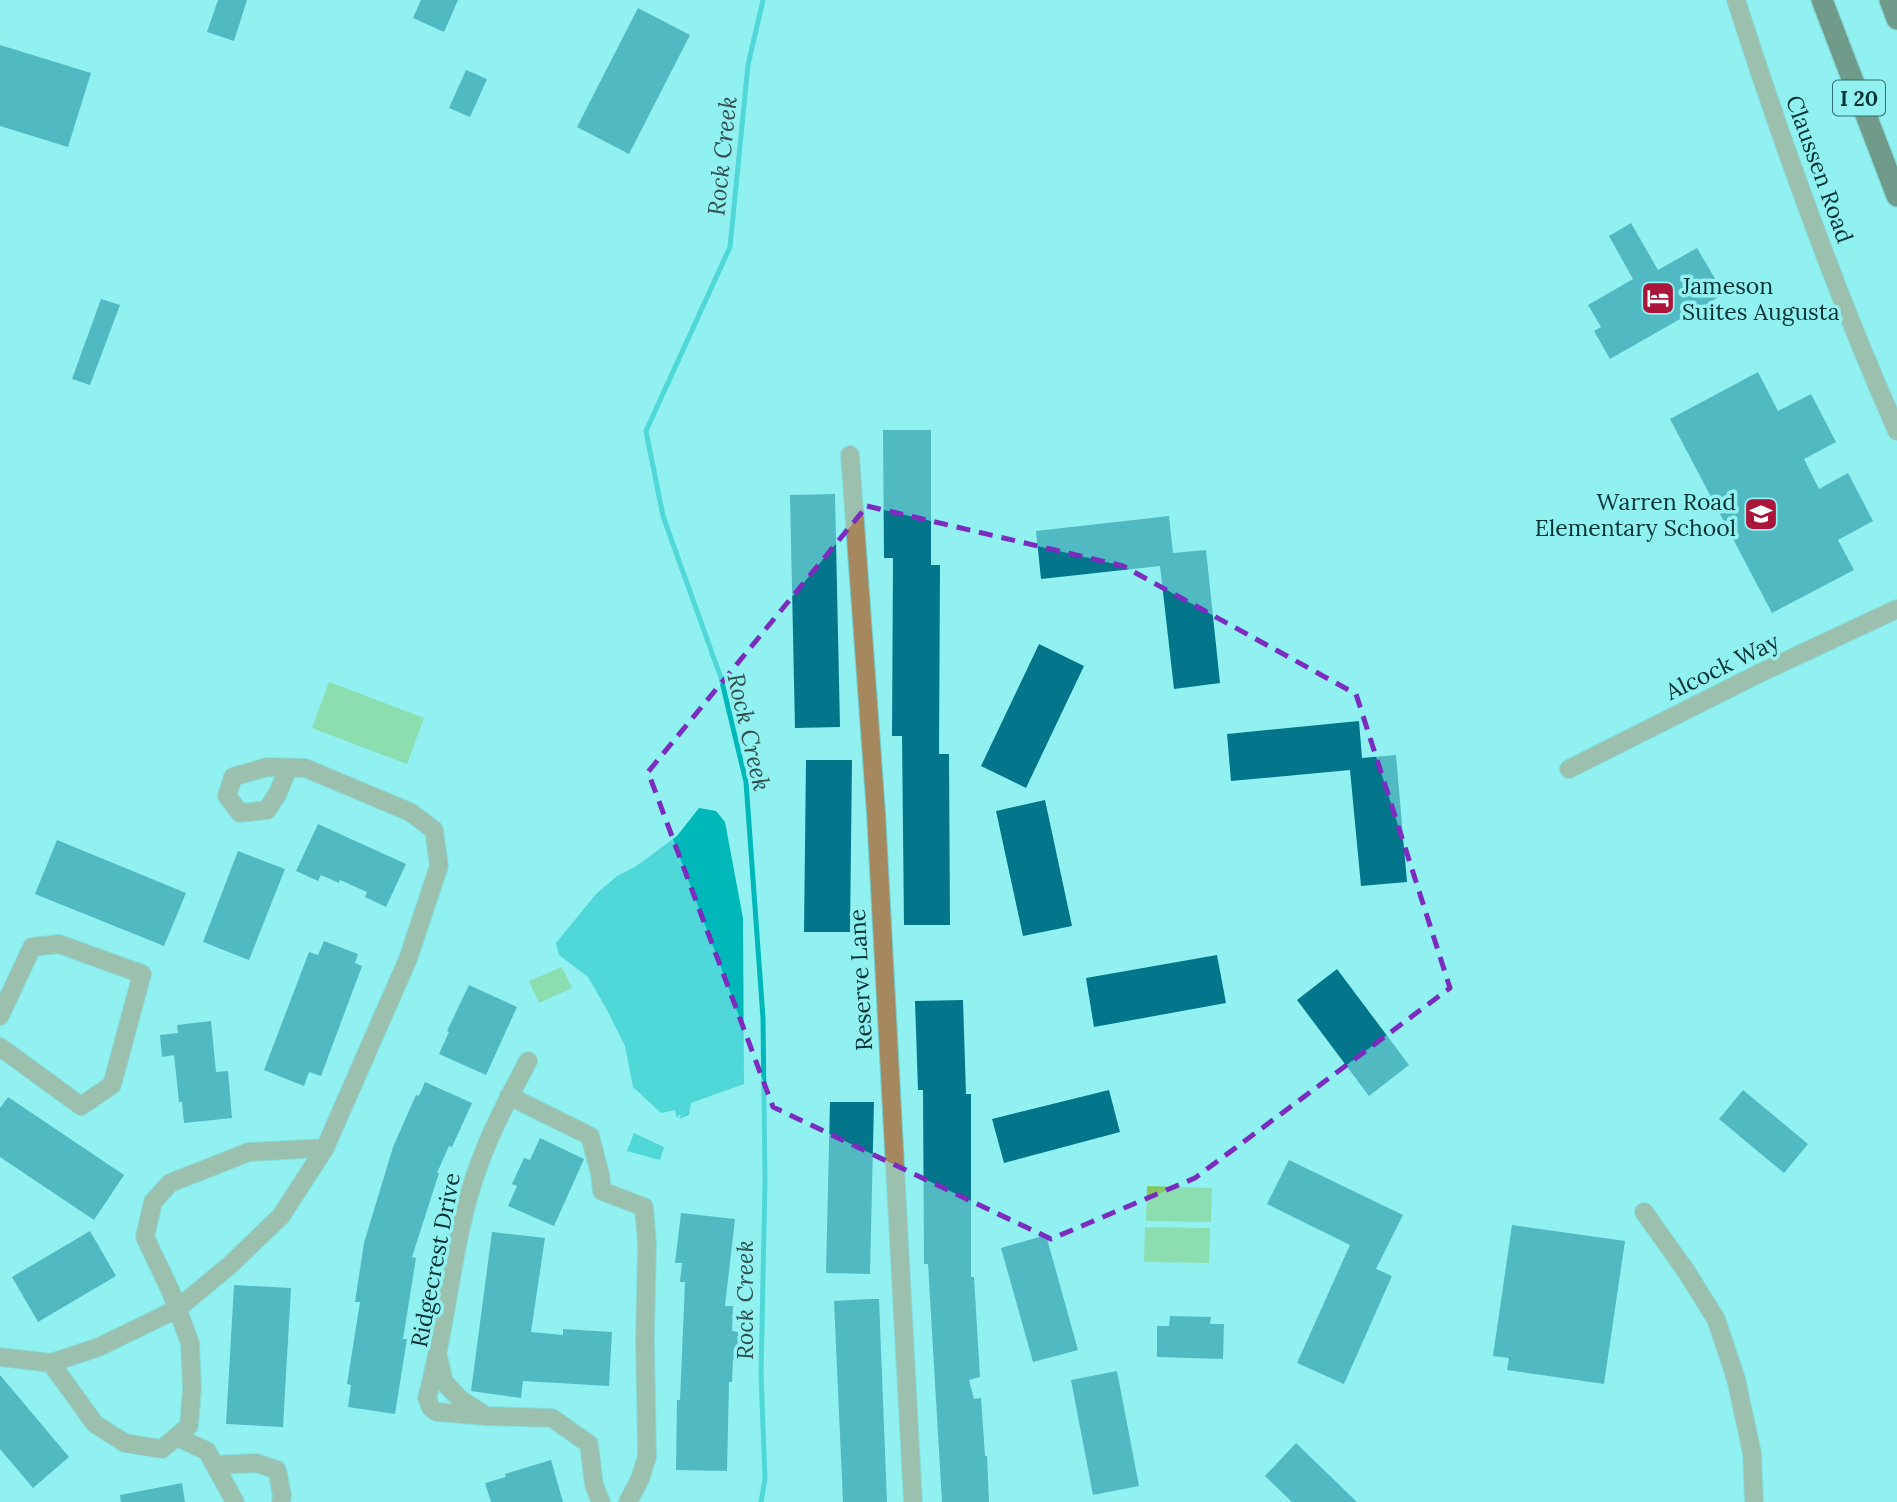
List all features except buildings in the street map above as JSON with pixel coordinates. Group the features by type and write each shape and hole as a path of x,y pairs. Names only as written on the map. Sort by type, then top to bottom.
{"highway":[{"name":"I 20","path":"1822,0 1897,196"},
{"path":"1890,0 1897,19"}],"street":[{"name":"Claussen Road","path":"1736,0 1788,158 1868,366 1897,431"},
{"name":"Reserve Lane","path":"850,455 877,827 913,1502"},
{"name":"Alcock Way","path":"1569,769 1760,673 1897,609"},
{"path":"0,1357 51,1363 99,1347 177,1309 230,1265 281,1216 325,1148 408,959 439,866 434,830 410,813 305,768 288,768"},
{"path":"0,1016 33,947 59,944 142,974 112,1085 81,1105 0,1047"},
{"name":"Ridgecrest Drive","path":"486,1416 460,1399 444,1382 438,1353 458,1244 477,1168 528,1061"},
{"path":"509,1096 590,1136 602,1191 644,1208 647,1244 647,1457 628,1502"},
{"path":"51,1363 95,1424 125,1443 162,1449 189,1426 192,1389 190,1343 145,1237 153,1202 170,1183 249,1152 325,1148"},
{"path":"1644,1212 1686,1271 1716,1320 1736,1379 1752,1453 1754,1502"},
{"path":"438,1353 427,1398 431,1408 437,1412 552,1418 589,1444 594,1485 600,1502"},
{"path":"177,1437 207,1451 235,1502"},
{"path":"215,1465 256,1463 277,1470 281,1502"}],"highlighted area":[{"path":"867,506 1123,566 1356,694 1450,988 1195,1178 1051,1239 773,1107 648,772"}],"green space":[{"path":"329,682 424,718 407,764 312,728"},
{"path":"562,967 572,988 539,1003 529,981"},
{"path":"1147,1186 1212,1188 1211,1222 1146,1221"},
{"path":"1145,1227 1210,1228 1209,1263 1144,1262"}],"water":[{"path":"699,808 716,811 725,822 743,918 744,1084 691,1103 689,1115 679,1119 681,1115 677,1118 675,1110 661,1113 633,1087 625,1046 607,1010 588,977 559,955 556,943 596,894 617,876 635,867 677,836"},
{"path":"634,1133 664,1147 660,1160 627,1151"}],"waterway":[{"name":"Rock Creek","path":"761,1502 765,1479 761,1374 765,1181 763,1018 746,782 721,678 663,516 646,431 730,247 748,65 763,0"}],"place":[{"name":"Jameson Suites Augusta","path":"1658,298"},
{"name":"Warren Road Elementary School","path":"1761,514"}]}
